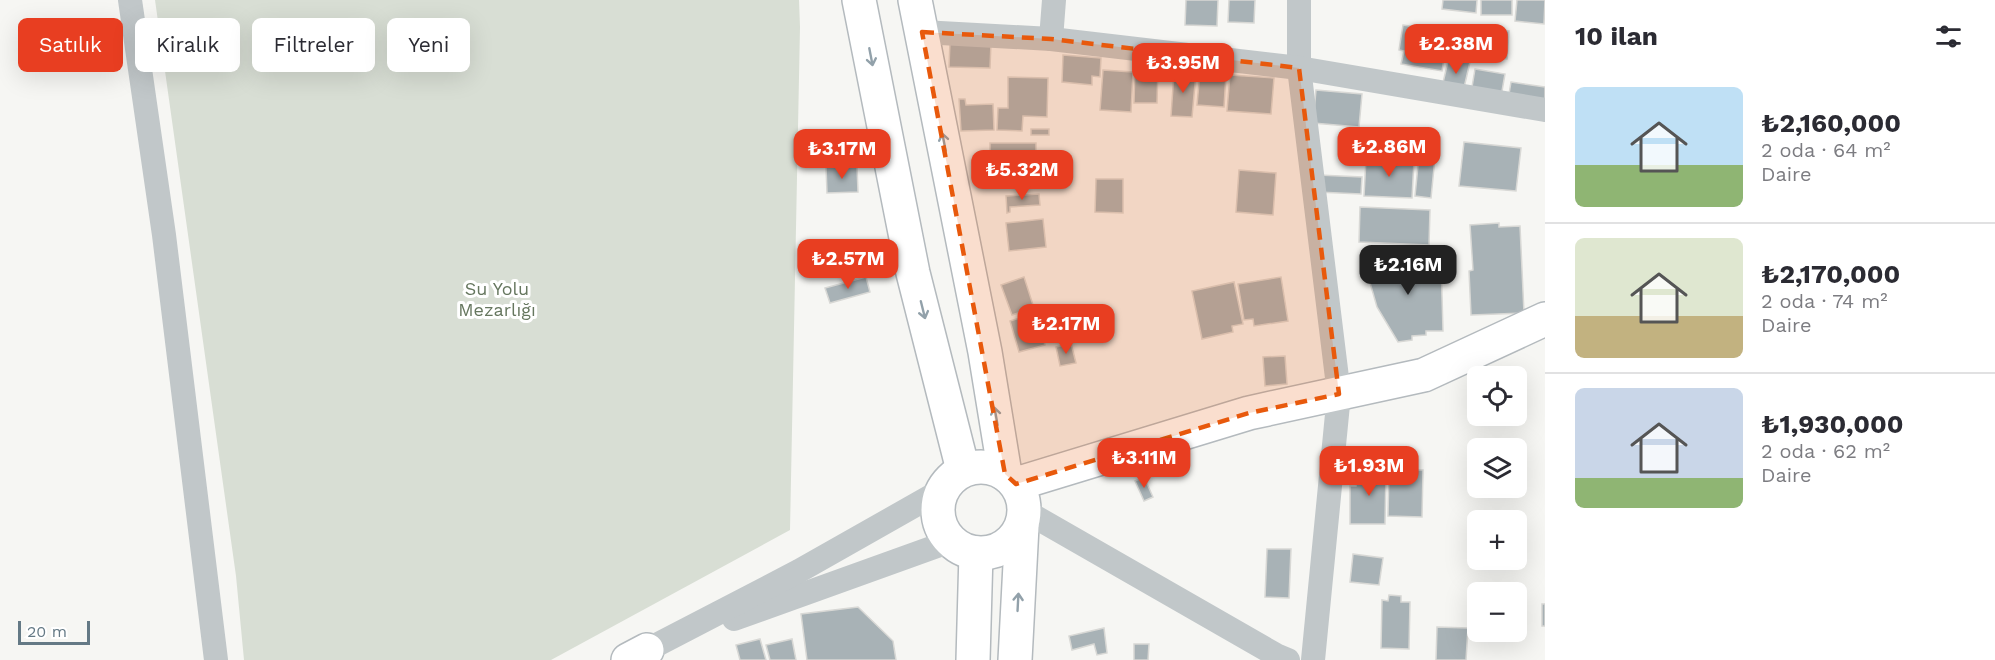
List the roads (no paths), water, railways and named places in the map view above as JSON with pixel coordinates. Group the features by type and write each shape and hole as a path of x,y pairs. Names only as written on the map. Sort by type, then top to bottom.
{"street":[{"path":"130,0 164,235 216,660"},
{"path":"859,0 953,480 938,503 938,517 942,530 963,547 990,553 1003,547 1014,538 1017,499"},
{"path":"915,0 985,352 1017,499 1015,660"},
{"path":"1051,39 1054,0"},
{"path":"1299,0 1299,68 1339,394 1312,660"},
{"path":"922,32 1051,39 1299,68 1545,110"},
{"path":"1017,499 1249,413 1424,375 1545,319"},
{"path":"642,656 799,571 977,466 992,468 1017,499 1278,658"},
{"path":"642,656 963,547"},
{"path":"963,547 973,660"}],"park label":[{"name":"Su Yolu Mezarlığı","path":"497,298"}]}
